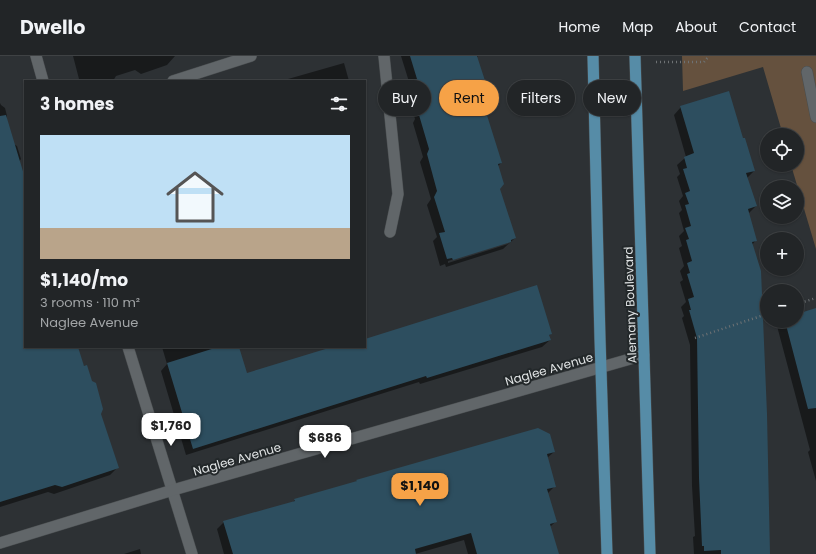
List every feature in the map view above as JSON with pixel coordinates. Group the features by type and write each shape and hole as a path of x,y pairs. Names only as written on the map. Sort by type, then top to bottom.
{"main road":[{"path":"594,56 607,554"},
{"name":"Alemany Boulevard","path":"636,59 650,554"}],"street":[{"path":"36,56 43,80"},
{"path":"176,80 251,56"},
{"path":"384,56 398,194 390,232"},
{"path":"807,72 816,117"},
{"path":"128,348 192,554"},
{"name":"Naglee Avenue","path":"0,543 173,490 644,355"}],"path":[{"path":"636,59 704,62 709,56"},
{"path":"804,302 816,298"},
{"path":"695,338 760,316"}],"shaded area":[{"path":"682,56 816,56 816,249 804,209 804,180 795,180 793,172 804,172 804,128 781,128 763,67 683,91"}],"building":[{"path":"410,56 477,56 485,80 439,80 439,116 487,116 502,163 498,164 504,184 500,189 516,238 511,240 511,242 453,260 452,258 447,259 439,233 445,232 434,197 437,191 427,154 429,149 419,116 431,116 431,80 412,80 417,79"},
{"path":"729,91 743,138 745,138 755,171 746,173 757,206 748,209 757,241 752,242 761,276 760,328 763,328 770,554 721,554 721,550 704,551 704,546 702,546 699,478 697,338 689,310 691,310 688,299 694,297 687,274 690,273 687,263 692,261 686,240 689,239 685,228 691,226 685,205 689,204 685,193 690,191 683,169 687,168 684,157 694,153 680,106"},
{"path":"6,115 24,175 24,348 78,348 84,366 87,365 92,381 96,383 103,409 101,414 119,468 62,487 55,485 0,502 0,116"},
{"path":"537,285 552,334 549,335 551,340 427,378 426,376 193,449 167,363 215,348 239,348 247,373 329,348 366,348 366,339"},
{"path":"816,308 816,408 808,409 787,328 804,328 804,312"},
{"path":"538,428 550,434 555,452 547,454 556,487 547,489 557,522 550,524 559,554 477,554 471,533 415,549 416,554 233,554 223,521 295,501 294,499 357,481 356,480"}]}
